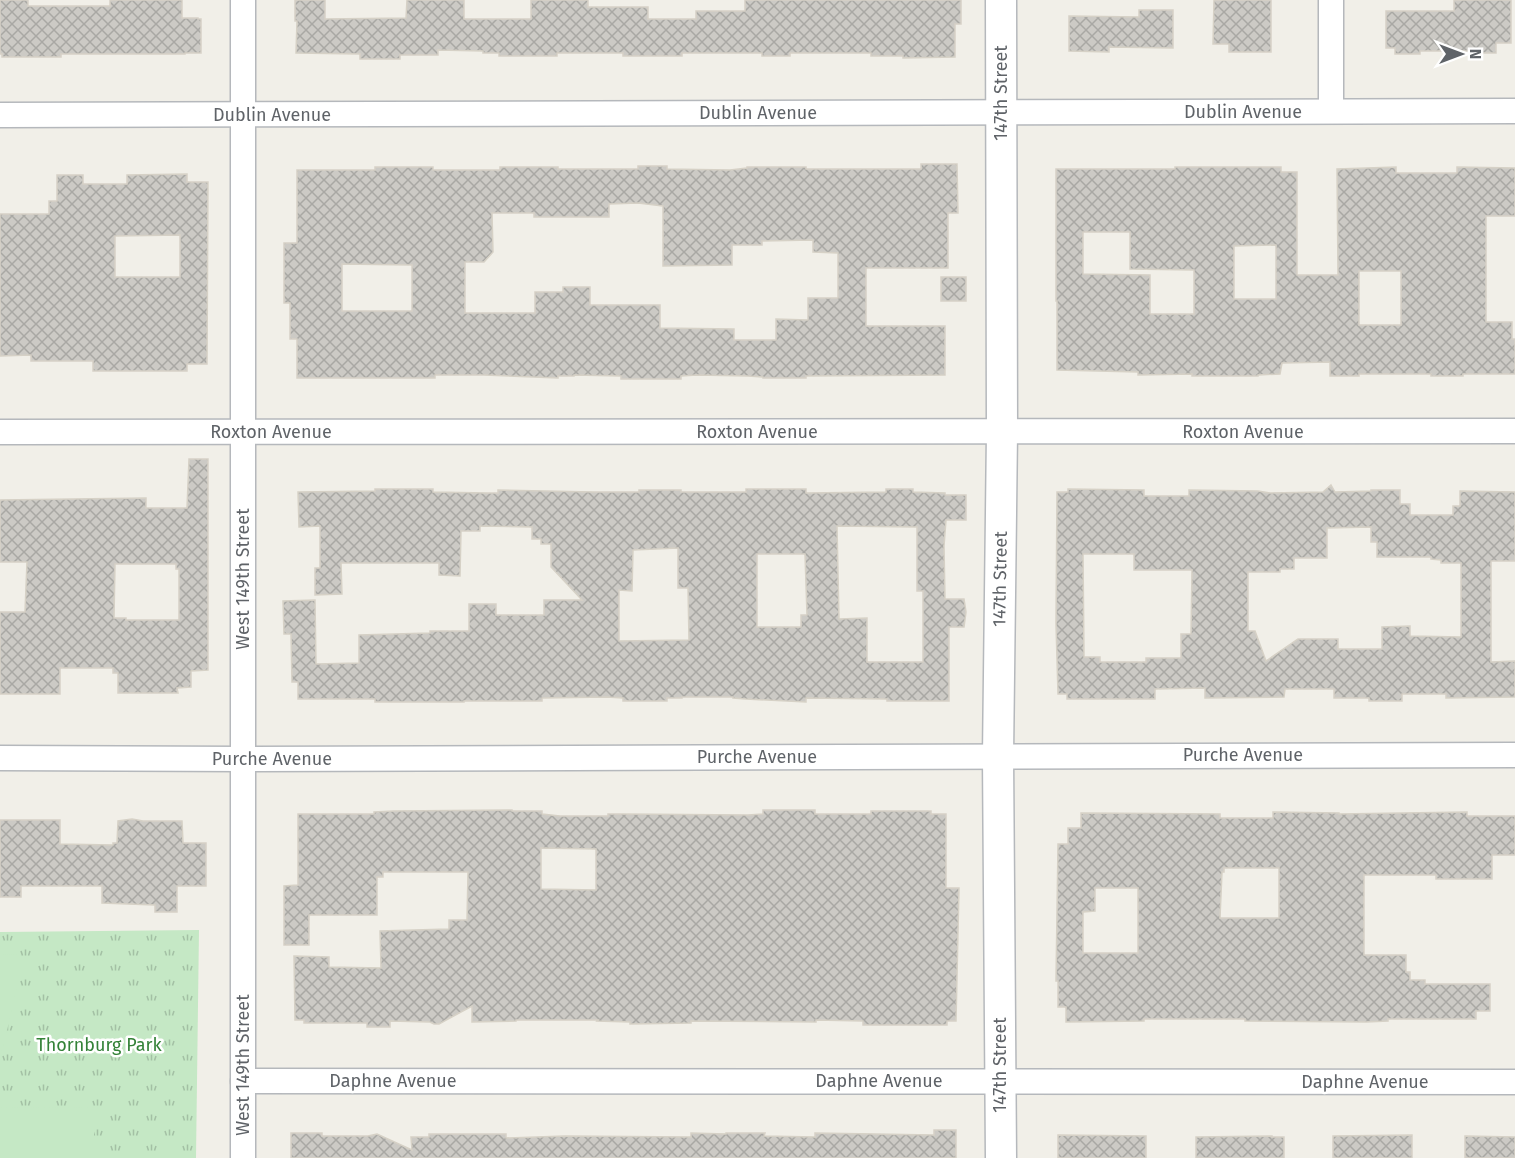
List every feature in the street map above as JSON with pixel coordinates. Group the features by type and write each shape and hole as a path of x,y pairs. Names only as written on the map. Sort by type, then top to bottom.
{"street":[{"name":"West 149th Street","path":"243,0 243,1158"},
{"name":"147th Street","path":"1000,1158 998,756 1002,432 1001,0"},
{"path":"1331,0 1331,111"},
{"name":"Dublin Avenue","path":"0,116 1515,111"},
{"name":"Roxton Avenue","path":"0,432 1515,431"},
{"name":"Purche Avenue","path":"0,758 1515,754"},
{"name":"Daphne Avenue","path":"243,1081 1515,1082"}],"green space":[{"name":"Thornburg Park","path":"199,930 196,1158 0,1158 0,932"},
{"path":"0,954 17,955 17,987 0,1055"},
{"path":"94,1107 94,1158 0,1158 0,1108"}],"building":[{"path":"0,0 28,0 28,6 110,6 110,0 182,0 182,18 201,19 201,53 61,54 61,57 2,57 0,54"},
{"path":"295,0 325,0 325,19 406,18 407,0 464,0 464,19 531,19 531,0 588,0 588,7 648,7 648,19 696,19 696,11 745,11 745,0 961,0 961,24 955,24 955,57 903,58 903,56 871,56 871,53 790,53 790,56 762,56 762,53 682,53 682,56 623,56 623,53 557,53 557,56 499,56 499,53 483,53 483,51 438,50 438,55 400,55 400,59 360,59 360,54 296,53"},
{"path":"1214,0 1271,0 1271,52 1229,52 1229,44 1213,44"},
{"path":"1454,0 1511,0 1511,43 1496,43 1496,53 1420,51 1420,54 1395,54 1395,48 1386,48 1386,11 1454,11"},
{"path":"1139,10 1173,10 1173,48 1109,47 1109,52 1069,51 1069,16 1139,17"},
{"path":"921,164 957,164 958,213 948,213 948,268 866,268 866,326 945,326 945,375 763,378 697,375 681,376 681,379 621,379 621,376 574,375 558,376 558,378 435,375 435,378 297,378 297,339 290,339 290,303 284,303 284,243 297,243 297,170 375,170 375,167 433,167 433,170 500,170 500,167 638,169 638,166 730,170 747,167 921,169","holes":["638,203 663,206 663,266 732,265 732,245 762,245 762,241 813,240 813,252 838,253 838,298 808,298 808,320 776,319 776,340 734,340 734,329 660,328 660,305 590,305 590,287 563,287 563,292 535,292 535,313 465,313 465,262 484,262 493,252 492,213 534,213 534,217 609,217 609,204","342,264 412,265 412,311 342,311"]},
{"path":"1175,167 1281,167 1281,172 1297,172 1297,275 1338,275 1337,169 1396,167 1396,173 1457,173 1457,167 1515,168 1515,216 1486,216 1486,322 1512,322 1512,339 1515,339 1515,374 1330,376 1330,362 1282,363 1280,374 1258,376 1138,375 1138,372 1057,370 1056,169 1175,169","holes":["1083,232 1130,232 1130,269 1194,270 1194,314 1150,314 1150,275 1083,274","1276,245 1276,299 1234,299 1234,246","1359,271 1401,271 1401,325 1359,325"]},
{"path":"187,174 187,182 208,182 207,364 187,364 187,371 93,371 93,361 31,361 31,355 0,356 0,214 49,214 49,201 57,201 57,175 83,175 83,184 127,184 127,175","holes":["180,235 180,277 115,277 115,236"]},
{"path":"941,277 966,277 966,301 941,301"},
{"path":"189,459 208,459 208,670 191,671 191,687 177,688 178,693 118,693 118,673 113,673 113,668 60,668 60,694 0,694 0,612 25,612 27,562 0,562 0,500 146,498 146,508 187,508","holes":["115,564 176,564 176,569 179,569 179,620 114,618"]},
{"path":"1331,485 1335,492 1400,490 1400,504 1410,504 1410,515 1453,515 1453,506 1460,506 1460,491 1515,492 1515,561 1491,561 1491,662 1515,661 1515,697 1446,698 1446,694 1402,694 1402,701 1369,701 1369,698 1334,698 1334,689 1285,689 1284,697 1205,698 1205,688 1155,689 1155,699 1067,699 1067,694 1058,694 1057,492 1068,492 1068,489 1144,490 1144,496 1189,496 1189,490 1323,492","holes":["1371,527 1371,542 1377,542 1377,557 1431,557 1431,559 1441,560 1441,563 1461,563 1461,637 1410,636 1410,626 1382,627 1382,649 1338,649 1338,639 1298,639 1266,661 1255,631 1248,631 1248,572 1280,572 1280,569 1294,569 1294,558 1327,558 1327,528","1083,554 1134,554 1134,570 1192,570 1191,634 1181,634 1181,658 1146,658 1146,662 1100,662 1100,657 1084,657"]},
{"path":"375,489 433,489 433,492 487,493 498,493 498,490 746,492 746,489 806,489 806,493 886,492 886,489 913,489 913,492 966,495 966,520 946,520 945,599 964,599 966,612 964,627 949,627 949,701 806,698 806,702 733,697 682,697 667,698 667,701 623,701 623,698 607,697 464,702 298,699 298,682 292,682 291,634 284,634 283,601 315,600 316,664 359,663 359,635 469,631 469,604 496,604 496,615 544,615 544,600 582,600 551,567 551,544 541,544 541,539 532,539 532,527 480,526 480,531 461,531 460,576 439,575 439,563 341,563 342,594 315,595 315,568 320,568 320,526 299,527 298,492 375,491","holes":["837,526 917,527 917,591 923,591 923,662 867,662 867,618 839,619","678,548 678,588 688,588 689,640 619,641 619,590 632,591 633,550","757,554 805,554 807,615 801,615 801,627 757,627"]},
{"path":"512,810 542,811 542,814 560,816 748,815 763,814 763,810 815,810 815,814 931,811 931,814 946,814 946,888 959,888 956,1021 947,1021 947,1025 863,1025 863,1021 816,1020 816,1022 691,1021 691,1023 630,1024 630,1022 598,1020 472,1022 472,1006 439,1024 390,1021 390,1027 367,1027 367,1023 304,1023 304,1020 295,1020 294,956 329,957 329,967 381,968 380,931 449,929 449,920 467,920 468,872 383,872 383,877 377,877 377,915 309,915 309,945 284,945 284,886 298,885 298,814 374,814 374,812","holes":["541,848 596,849 596,890 541,889"]},
{"path":"1273,812 1339,814 1467,812 1467,816 1515,816 1515,855 1492,855 1492,879 1436,879 1436,875 1364,875 1364,955 1406,955 1406,972 1410,972 1410,980 1425,980 1425,984 1490,984 1490,1011 1476,1011 1476,1019 1388,1019 1388,1021 1366,1022 1144,1019 1144,1021 1066,1022 1066,1007 1058,1007 1058,981 1056,981 1058,844 1068,844 1068,828 1081,828 1081,813 1220,814 1220,818 1273,818","holes":["1224,868 1279,868 1279,918 1220,918","1095,888 1138,888 1138,953 1083,953 1083,912 1095,911"]},
{"path":"132,819 182,821 183,843 206,843 206,886 177,886 177,912 155,912 155,905 102,903 102,886 21,886 21,897 0,897 0,820 60,820 60,844 113,845 117,843 118,821"},
{"path":"934,1130 956,1130 956,1158 291,1158 291,1133 322,1133 322,1136 377,1134 412,1150 411,1137 429,1137 429,1134 506,1134 506,1138 691,1137 691,1133 765,1133 764,1136 815,1137 815,1133 934,1135"},
{"path":"1058,1135 1146,1136 1146,1158 1058,1158"},
{"path":"1412,1135 1412,1158 1333,1158 1333,1136"},
{"path":"1465,1136 1515,1137 1515,1158 1465,1158"},
{"path":"1196,1137 1284,1137 1284,1158 1196,1158"}]}
